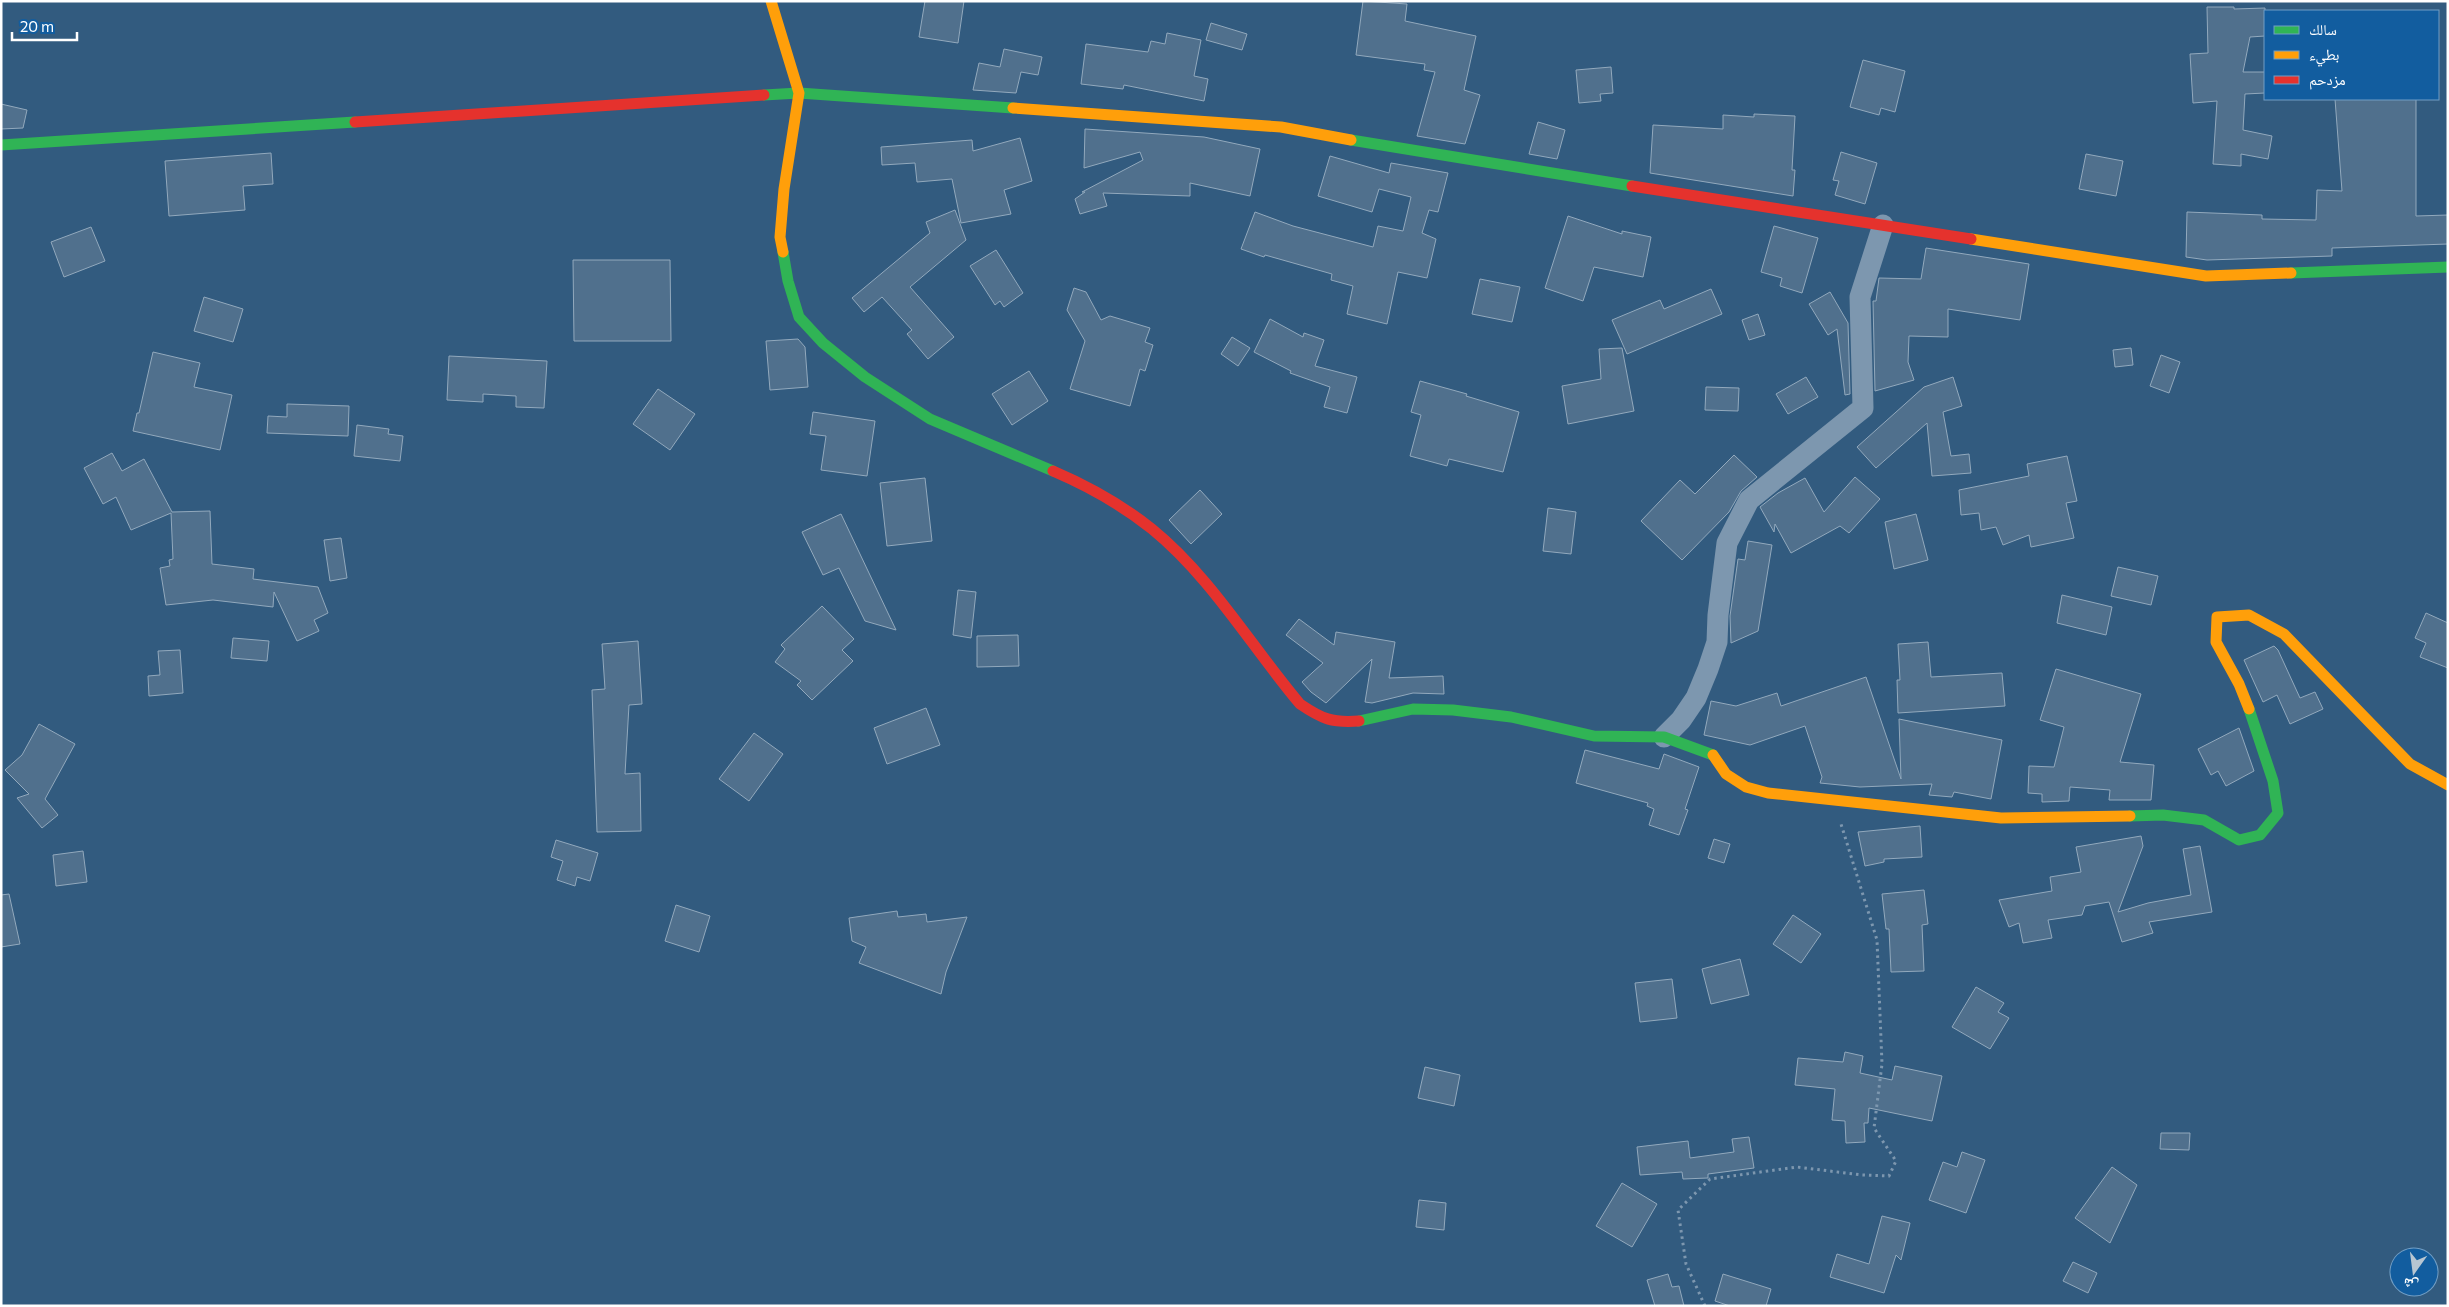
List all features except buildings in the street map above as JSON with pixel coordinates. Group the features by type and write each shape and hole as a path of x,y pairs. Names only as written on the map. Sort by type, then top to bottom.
{"street":[{"path":"771,1 800,93 784,189 780,237 788,281 799,317 823,343 865,376 930,419 1105,497 1152,529 1187,562 1232,616 1300,704 1319,717 1338,723 1364,721 1413,709 1452,710 1511,716 1594,736 1664,737 1714,756 1726,774 1746,787 1768,793 1834,802 2001,818 2162,815 2204,820 2239,840 2260,835 2278,813 2273,780 2258,731 2239,684 2216,642 2217,618 2249,615 2284,634 2410,764 2448,785"},
{"path":"1,146 800,93 1281,127 1446,157 2206,276 2448,267"},
{"path":"1664,737 1681,720 1696,698 1708,669 1717,642 1718,615 1727,543 1749,500 1863,408 1860,297 1884,225"}],"path":[{"path":"1705,1306 1686,1264 1678,1210 1710,1180 1798,1167 1862,1176 1890,1176 1896,1161 1874,1128 1882,1064 1877,940 1834,802"}],"traffic: fast":[{"path":"764,95 799,93 1013,108"},
{"path":"1,145 355,122"},
{"path":"1351,140 1632,186"},
{"path":"783,252 788,281 799,317 823,343 865,377 930,419 1053,471"},
{"path":"2291,273 2448,267"},
{"path":"1359,721 1413,709 1453,710 1511,717 1594,736 1664,737 1713,755"},
{"path":"2130,816 2163,815 2204,820 2239,840 2260,835 2278,813 2273,781 2249,709"}],"traffic: slow":[{"path":"771,1 799,93 784,189 780,237 783,252"},
{"path":"1013,108 1281,127 1351,140"},
{"path":"1971,239 2206,276 2291,273"},
{"path":"2249,709 2239,684 2216,642 2217,617 2249,615 2284,634 2410,764 2448,785"},
{"path":"1713,755 1726,774 1746,787 1768,793 2001,818 2130,816"}],"traffic: jam":[{"path":"355,122 764,95"},
{"path":"1632,186 1971,239"},
{"path":"1053,471 1117,504 1141,520 1173,548 1212,590 1300,704 1328,719 1359,721"}]}
